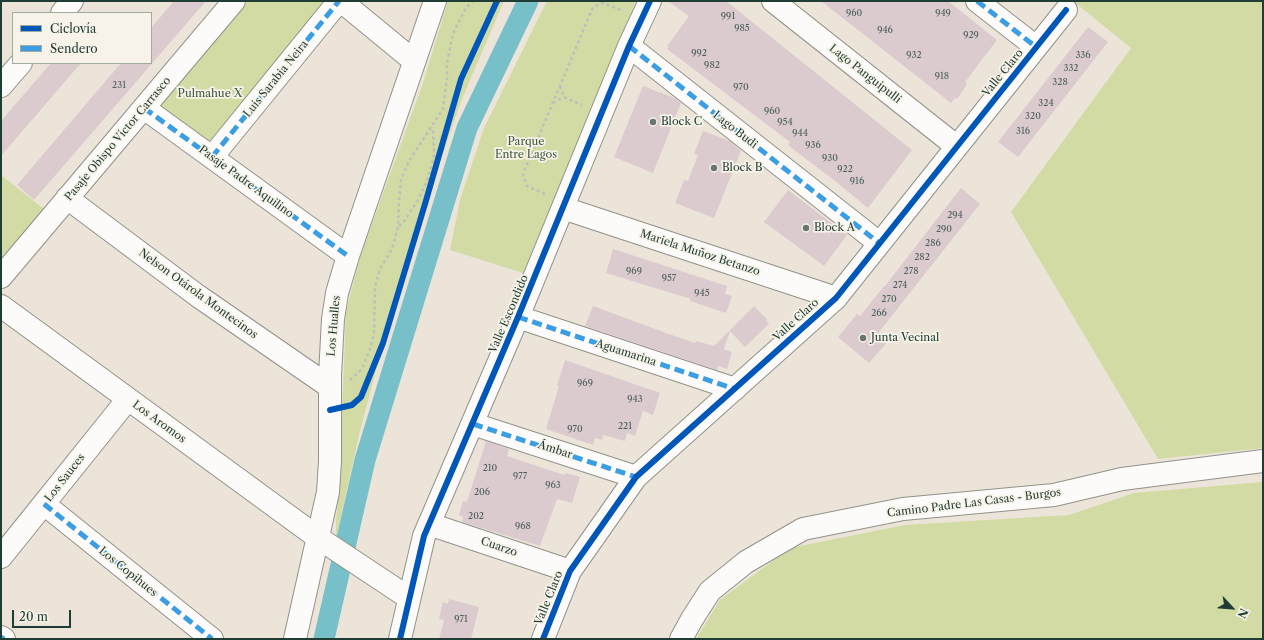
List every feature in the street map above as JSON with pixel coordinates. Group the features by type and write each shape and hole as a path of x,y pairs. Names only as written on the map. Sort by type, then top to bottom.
{"street":[{"path":"63,12 72,1"},
{"name":"Pasaje Obispo Víctor Carrasco","path":"1,277 234,1"},
{"path":"340,1 414,61"},
{"name":"Luis Sarabia Neira","path":"212,158 340,1"},
{"name":"Los Hualles","path":"295,639 328,492 333,320 337,293 348,256 435,1"},
{"name":"Valle Escondido","path":"400,639 424,536 518,317 629,46 650,1"},
{"name":"Lago Panguipulli","path":"773,1 956,146"},
{"path":"977,1 1036,47"},
{"name":"Valle Claro","path":"543,639 570,571 636,476 836,298 1066,10"},
{"name":"Lago Budi","path":"629,46 879,243"},
{"path":"1,86 20,64"},
{"name":"Pasaje Padre Aquilino","path":"144,108 348,256"},
{"name":"Nelson Otárola Montecinos","path":"67,198 198,296 330,387"},
{"name":"Mariela Muñoz Betanzo","path":"563,208 836,298"},
{"name":"Los Aromos","path":"4,314 128,399 317,537 409,598"},
{"name":"Aguamarina","path":"518,317 735,389"},
{"name":"Los Sauces","path":"1,557 128,399"},
{"name":"Ámbar","path":"473,424 636,476"},
{"name":"Camino Padre Las Casas - Burgos","path":"681,639 710,591 746,562 803,529 903,509 1054,495 1122,479 1263,461"},
{"name":"Los Copihues","path":"44,504 212,639"},
{"name":"Cuarzo","path":"429,524 570,571"},
{"path":"1,636 4,639"}],"path":[{"path":"330,387 343,386 362,369 370,349 374,328 375,287 380,269 392,249 398,227 401,180 409,161 443,109 447,78 447,64 452,33 466,8 472,1"},
{"path":"547,194 527,186 523,174 593,7 603,3 623,11"},
{"path":"560,86 564,97 582,105"},
{"path":"553,103 564,97"},
{"path":"398,227 403,223 412,210 427,181 434,157 433,126"},
{"path":"427,196 440,152"},
{"path":"351,379 352,371"}],"green space":[{"name":"Pulmahue X","path":"248,1 325,1 210,143 159,106"},
{"path":"448,1 504,1 462,99 403,267 359,435 336,539 346,311 361,254 423,83"},
{"name":"Parque Entre Lagos","path":"547,1 636,1 523,273 450,250 460,200 484,128"},
{"path":"1073,1 1263,1 1263,448 1158,459 1011,212 1131,48"},
{"path":"1,175 44,209 1,258"},
{"path":"1263,482 1263,639 696,639 720,600 790,548 905,525 1069,515 1134,493"}],"building":[{"path":"174,1 206,1 152,63 152,27"},
{"path":"668,1 726,1 912,150 868,208 788,145 790,142 667,49 669,47 667,46 689,16"},
{"path":"821,1 948,1 997,40 965,82 967,84 957,99 955,98 951,103"},
{"path":"1088,27 1108,42 1018,157 998,142"},
{"path":"50,64 80,64 1,156 1,121"},
{"path":"120,64 152,64 34,200 17,185"},
{"name":"Block C","path":"643,86 675,98 681,103 653,173 614,157"},
{"name":"Block B","path":"703,131 730,141 741,151 714,218 675,203 684,180 688,181 698,155 694,154"},
{"path":"961,188 980,204 879,332 889,340 869,363 838,337 857,314 860,316 885,286"},
{"name":"Block A","path":"788,190 847,235 824,266 764,222"},
{"path":"613,249 727,286 725,294 732,296 726,313 690,301 691,299 606,273"},
{"path":"593,306 695,343 696,341 714,346 754,306 767,319 766,320 769,324 745,347 730,331 724,349 732,352 727,369 718,366 717,370 585,326"},
{"path":"565,360 660,393 653,415 643,411 635,436 627,433 625,441 603,435 602,440 595,438 593,445 546,429"},
{"path":"486,441 509,449 507,456 565,475 565,473 580,477 572,503 557,499 540,546 462,522 463,517 459,515 463,501 467,502"},
{"path":"449,599 479,607 471,639 439,639 444,620 439,619 443,602 448,604"}],"waterway":[{"path":"324,639 365,460 467,128 528,1"}],"marked path":[{"path":"212,157 339,1"},
{"path":"977,1 1036,47"},
{"path":"629,46 879,243"},
{"path":"144,108 348,256"},
{"path":"518,317 735,389"},
{"path":"473,424 636,477"},
{"path":"44,504 212,639"}],"cycle path":[{"path":"330,410 352,405 361,397 383,343 461,79 497,1"},
{"path":"400,639 424,536 518,317 629,46 650,1"},
{"path":"543,639 570,571 636,477 836,298 1066,10"}],"place":[{"name":"Block C","path":"653,122"},
{"name":"Block B","path":"714,168"},
{"name":"Block A","path":"806,228"},
{"name":"Junta Vecinal","path":"863,338"}]}
